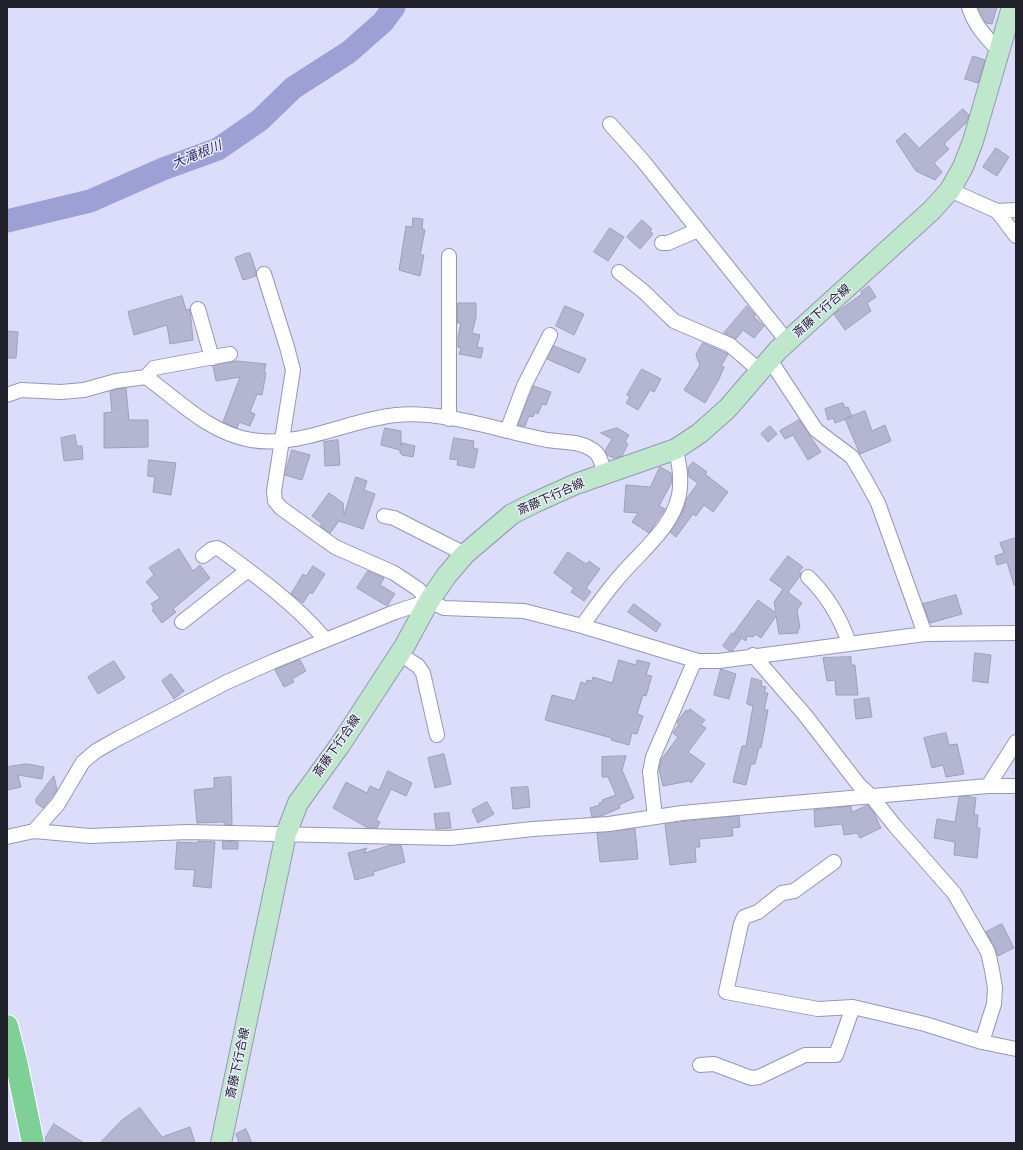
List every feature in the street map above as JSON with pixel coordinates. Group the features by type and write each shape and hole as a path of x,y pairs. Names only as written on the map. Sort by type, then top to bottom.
{"main road":[{"name":"斎藤下行合線","path":"221,1143 286,834 298,803 340,745 400,654 429,601 447,575 465,554 512,514 556,492 676,449 700,433 728,408 765,365 788,342 932,210 950,190 963,167 973,141 1012,7"},
{"path":"7,1026 33,1143"}],"street":[{"path":"969,7 973,19 984,35 999,51"},
{"path":"610,124 643,161 788,342"},
{"path":"950,190 997,211 1016,210"},
{"path":"997,211 1016,236"},
{"path":"662,243 668,243 698,230"},
{"path":"449,256 449,419"},
{"path":"619,272 643,291 674,321 730,345 765,365 816,430 852,458 878,503 925,634"},
{"path":"264,274 293,370 274,491 276,501 281,508 335,547 394,573 418,589 429,601 444,608 524,611 582,626 695,660 719,660 925,634 1016,633"},
{"path":"198,309 212,358"},
{"path":"507,431 524,386 550,335"},
{"path":"7,395 21,390 61,392 84,390 116,381 146,377 154,368 230,354"},
{"path":"146,377 205,422 230,434 250,440 281,442 376,418 414,414 449,419 570,443 592,449 601,460 604,475"},
{"path":"582,626 615,581 657,535 675,509 679,494 680,475 676,449"},
{"path":"384,516 394,518 465,554"},
{"path":"203,556 212,549 217,548 276,591 313,625 325,639"},
{"path":"182,622 248,570"},
{"path":"808,577 823,591 832,604 844,626 849,643"},
{"path":"34,831 58,804 83,762 96,751 227,682 325,639 395,612 429,601"},
{"path":"400,654 418,666 423,673 437,735"},
{"path":"753,655 805,715 859,785 872,797 895,826 954,893 988,952 994,1004 982,1042"},
{"path":"655,817 650,772 653,758 695,660"},
{"path":"988,786 1016,742"},
{"path":"7,836 34,831 90,836 188,832 450,838 534,829 610,824 655,817 751,807 988,786 1016,786"},
{"path":"834,862 794,891 782,893 758,912 744,917 741,924 726,992 818,1009 852,1007 925,1024 982,1042 1016,1049"},
{"path":"700,1065 714,1064 745,1076 759,1077 805,1055 836,1055 852,1007"}],"building":[{"path":"978,7 997,7 992,24 986,23"},
{"path":"973,56 985,60 978,83 965,79"},
{"path":"963,109 969,115 966,123 944,144 949,149 934,163 942,172 935,180 916,171 896,141 905,133 919,148"},
{"path":"996,148 1009,157 997,176 983,167"},
{"path":"413,218 423,219 422,229 425,230 420,255 424,255 420,276 399,270 406,226 412,227"},
{"path":"642,220 652,229 650,231 653,234 640,249 627,237"},
{"path":"610,228 624,237 608,261 594,252"},
{"path":"250,253 256,271 256,276 243,280 235,258"},
{"path":"869,286 876,297 867,303 871,311 845,330 834,314 862,294 861,292"},
{"path":"182,296 186,310 190,309 193,340 170,344 167,325 134,335 128,312"},
{"path":"458,303 476,303 476,317 472,333 480,335 477,347 483,348 481,358 459,354 461,348 458,347 458,337 461,323 458,323"},
{"path":"565,306 584,314 574,335 556,326"},
{"path":"747,306 755,315 754,317 764,326 754,338 743,330 736,339 724,333"},
{"path":"7,331 18,332 16,358 7,358"},
{"path":"703,343 728,354 721,366 724,367 719,379 705,403 684,390 700,365 696,355"},
{"path":"554,346 586,359 579,373 547,359"},
{"path":"237,361 266,364 264,373 266,373 262,395 257,394 250,412 255,414 250,426 239,422 237,428 223,422 240,377 216,381 213,366"},
{"path":"642,369 661,379 654,392 650,390 638,410 626,403 630,397 627,395"},
{"path":"534,386 551,392 546,405 542,404 538,414 535,412 533,417 529,416 525,426 518,425"},
{"path":"126,388 129,420 148,420 148,447 104,448 104,413 112,412 110,391"},
{"path":"843,403 845,408 848,407 852,417 835,423 833,418 828,420 825,409"},
{"path":"865,411 872,431 885,425 891,441 860,454 845,419"},
{"path":"799,420 821,452 808,460 793,435 785,439 780,431"},
{"path":"770,426 777,434 768,442 761,434"},
{"path":"385,428 401,431 401,446 402,443 415,446 413,457 402,455 400,450 381,445"},
{"path":"617,428 629,435 625,442 628,444 622,456 614,458 607,455 605,451 612,439 601,433"},
{"path":"75,435 77,446 82,446 83,459 64,461 61,438"},
{"path":"454,438 474,441 473,448 478,449 474,468 457,465 458,460 450,459"},
{"path":"338,440 340,465 325,466 324,442"},
{"path":"292,450 310,455 302,480 285,475"},
{"path":"149,460 176,463 171,495 153,492 155,477 148,476"},
{"path":"693,462 707,472 705,474 728,492 713,512 704,505 696,516 693,514 676,537 670,532 683,511 687,498 698,483 689,477 688,468"},
{"path":"660,467 671,473 672,482 659,506 665,509 649,533 632,522 638,513 624,512 626,485 650,487"},
{"path":"356,477 367,481 364,490 375,494 363,529 339,521 330,533 320,526 322,524 312,516 329,493 343,503 344,515"},
{"path":"1016,538 1016,585 1014,585 1007,562 997,565 995,556 1004,553 1000,543"},
{"path":"179,549 193,571 200,565 210,578 173,609 176,612 162,623 152,610 154,608 151,604 160,598 146,582 154,575 149,568"},
{"path":"568,552 586,564 589,561 600,569 586,588 591,592 584,601 571,592 574,588 554,573"},
{"path":"788,556 803,567 799,572 801,573 800,576 788,592 802,603 797,610 800,628 798,629 798,633 779,634 776,616 761,638 755,634 753,637 747,636 746,641 734,633 758,600 776,613 774,602 783,589 770,580"},
{"path":"313,566 325,574 312,594 310,592 303,603 291,594 303,574 306,576"},
{"path":"368,571 384,578 380,585 395,594 387,606 357,588"},
{"path":"956,595 962,614 930,623 923,604"},
{"path":"634,604 661,624 656,632 628,612"},
{"path":"732,633 741,639 732,651 729,651 723,646"},
{"path":"975,653 991,655 988,683 973,681"},
{"path":"851,657 851,665 855,665 858,695 836,695 835,680 827,681 823,658"},
{"path":"300,660 306,671 292,679 294,682 284,687 275,670"},
{"path":"619,660 636,665 637,660 650,663 646,675 652,676 646,696 643,695 637,714 643,716 637,734 632,733 629,745 611,740 612,738 545,720 552,695 575,701 581,682 586,684 587,680 592,681 593,677 612,683"},
{"path":"114,661 125,678 98,694 88,677"},
{"path":"721,669 736,674 729,699 714,695"},
{"path":"171,674 184,691 174,699 162,681"},
{"path":"752,678 762,681 761,686 766,687 764,693 768,693 764,710 768,710 761,748 759,747 755,764 751,764 746,785 733,782 742,746 746,746 753,706 747,704"},
{"path":"869,698 872,717 856,719 854,700"},
{"path":"690,709 705,720 701,725 706,728 688,752 705,764 691,783 689,781 663,786 659,769 661,760 678,737 673,733 679,724 677,722 686,710 689,711"},
{"path":"946,733 949,745 957,744 964,774 946,777 943,765 932,768 924,738"},
{"path":"444,754 451,784 435,788 428,758"},
{"path":"626,756 622,770 634,798 619,805 620,808 601,816 592,817 590,808 600,805 599,803 603,802 602,800 616,795 608,777 602,777 602,757"},
{"path":"27,764 44,767 42,779 18,775 21,787 7,790 7,767"},
{"path":"388,771 412,783 406,796 391,789 376,820 380,822 377,828 368,828 333,808 346,782 367,793 370,786 379,790"},
{"path":"54,776 57,790 43,808 36,803 36,799"},
{"path":"231,777 232,825 224,824 224,822 197,823 194,790 214,788 214,778"},
{"path":"528,787 530,807 513,809 511,788"},
{"path":"966,796 976,798 974,815 978,815 977,828 980,828 977,858 954,855 955,842 934,838 937,819 955,822 959,797"},
{"path":"487,802 494,814 478,823 472,810"},
{"path":"868,805 881,828 860,838 857,833 844,835 842,824 815,827 814,810 851,806 852,812"},
{"path":"449,813 451,828 436,829 434,814"},
{"path":"739,816 740,827 732,828 733,836 699,839 700,847 695,847 696,862 670,865 665,824"},
{"path":"635,829 638,859 600,862 597,833"},
{"path":"198,841 215,842 211,888 193,886 195,870 175,869 177,842 198,843"},
{"path":"223,841 238,842 238,849 223,849"},
{"path":"391,845 401,845 405,862 373,872 374,875 355,880 348,853 367,848 364,853"},
{"path":"1002,924 1014,948 998,956 986,932"},
{"path":"140,1108 162,1137 190,1127 195,1143 100,1143 122,1120"},
{"path":"54,1124 84,1143 45,1143 45,1139"},
{"path":"246,1129 252,1143 239,1143 236,1134"}],"waterway":[{"name":"大滝根川","path":"7,221 90,201 163,169 218,149 260,120 293,88 349,52 383,22 394,7"}]}
